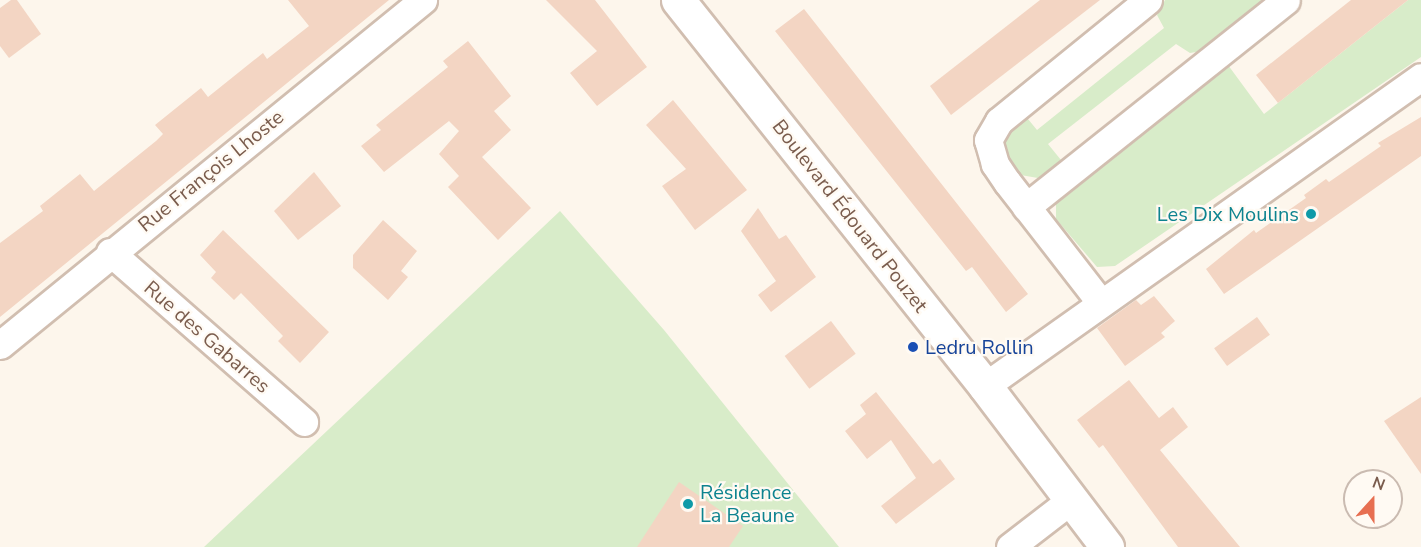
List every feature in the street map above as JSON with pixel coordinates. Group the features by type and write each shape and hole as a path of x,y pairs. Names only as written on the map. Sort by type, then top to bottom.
{"street":[{"name":"Rue François Lhoste","path":"0,345 110,252 423,0"},
{"name":"Boulevard Édouard Pouzet","path":"678,0 985,386 1107,547"},
{"path":"1101,303 995,164 989,151 991,131 1148,0"},
{"path":"1026,207 1286,0"},
{"path":"985,386 1421,77"},
{"name":"Rue des Gabarres","path":"110,252 304,422"},
{"path":"1010,547 1071,500"}],"green space":[{"path":"1165,0 1268,0 1202,51 1190,53 1176,44 1048,144 1061,160 1050,171 1038,178 1015,174 1007,166 1000,134 1023,113 1037,130 1164,28 1157,15"},
{"path":"1408,0 1421,0 1421,57 1115,266 1097,267 1056,219 1056,201 1063,194 1228,65 1264,114"},
{"path":"560,211 664,330 839,547 204,547"}],"building":[{"path":"11,0 17,0 41,34 9,58 0,46 0,8"},
{"path":"288,0 389,0 0,317 0,243 43,211 40,206 80,174 94,191 156,141 163,134 155,125 201,88 208,97 263,53 267,59 309,26"},
{"path":"546,0 595,0 647,67 597,106 570,73 597,51"},
{"path":"1040,0 1100,0 951,115 930,86"},
{"path":"1351,0 1408,0 1278,103 1256,75"},
{"path":"804,9 1028,294 1006,312 972,267 966,271 775,31"},
{"path":"468,41 511,96 494,111 511,130 482,157 531,208 498,240 448,187 459,176 439,154 459,131 449,121 384,172 361,146 381,130 376,125 448,67 443,61"},
{"path":"673,100 747,190 695,230 662,186 686,169 646,125"},
{"name":"Les Dix Moulins","path":"1421,117 1421,156 1224,294 1206,269 1254,230 1256,233 1306,198 1304,195 1326,179 1329,182 1381,146 1378,143"},
{"path":"314,172 341,206 298,240 274,211"},
{"path":"758,208 779,239 786,235 816,277 771,312 758,295 776,281 741,231"},
{"path":"383,220 417,251 401,271 408,277 388,300 353,268 353,255"},
{"path":"223,230 329,332 300,363 278,341 283,336 241,293 234,300 211,278 216,272 200,255"},
{"path":"1154,296 1175,321 1161,333 1165,337 1125,366 1097,328 1136,300 1141,305"},
{"path":"1257,317 1270,335 1227,366 1214,348"},
{"path":"831,321 856,354 809,389 785,356"},
{"path":"1129,380 1159,418 1173,407 1188,427 1160,450 1240,547 1178,547 1103,445 1099,448 1077,420"},
{"path":"876,392 933,464 940,459 955,479 896,524 881,506 916,478 891,440 867,459 845,431 866,414 860,405"},
{"path":"1421,397 1421,474 1384,421"},
{"name":"Résidence La Beaune","path":"679,482 743,526 729,547 637,547"}],"place":[{"name":"Les Dix Moulins","path":"1311,214"},
{"name":"Ledru Rollin","path":"913,347"},
{"name":"Résidence La Beaune","path":"688,504"}]}
